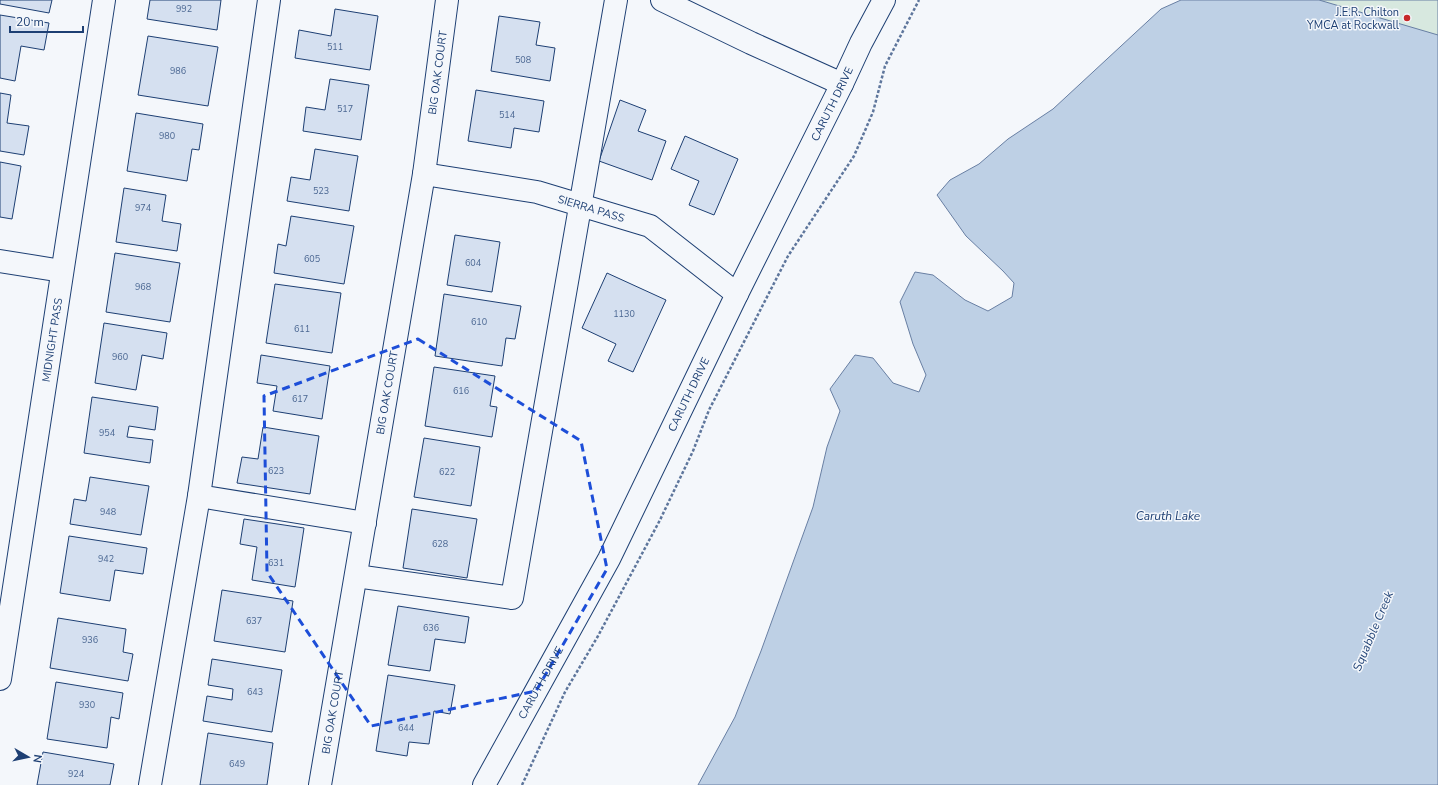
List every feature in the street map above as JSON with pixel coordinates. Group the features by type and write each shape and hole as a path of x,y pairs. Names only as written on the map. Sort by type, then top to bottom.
{"street":[{"name":"MIDNIGHT PASS","path":"0,679 104,0"},
{"path":"150,785 199,496 269,0"},
{"name":"BIG OAK COURT","path":"320,785 424,174 447,0"},
{"path":"356,576 512,598 579,204 616,0"},
{"path":"662,0 751,43 842,84"},
{"name":"CARUTH DRIVE","path":"484,785 609,559 737,294 861,43 884,0"},
{"name":"SIERRA PASS","path":"424,174 537,192 650,226 737,294"},
{"path":"0,261 62,271"},
{"path":"199,496 365,523"}],"path":[{"path":"522,785 565,692 598,636 660,520 693,451 709,410 788,256 854,156 873,112 885,66 919,0"}],"highlighted area":[{"path":"418,339 581,441 607,569 536,691 371,726 267,572 264,396"}],"shaded area":[{"name":"J.E.R. Chilton YMCA at Rockwall","path":"1313,0 1438,0 1438,36"}],"water":[{"name":"Caruth Lake","path":"1181,0 1319,0 1438,35 1438,785 698,785 735,717 761,651 813,507 827,447 840,411 830,389 855,355 873,358 893,383 919,392 926,375 913,344 900,302 915,272 933,275 965,300 988,311 1012,297 1014,283 966,236 937,195 950,180 979,164 1008,139 1053,109 1161,9"}],"building":[{"path":"0,0 52,0 49,13 0,4"},
{"path":"150,0 221,0 217,30 147,19"},
{"path":"335,9 378,16 370,70 295,58 299,30 331,36"},
{"path":"0,15 49,23 44,50 21,46 15,81 0,78"},
{"path":"499,16 540,22 536,45 555,48 550,81 491,71"},
{"path":"148,36 218,47 208,106 138,95"},
{"path":"330,79 369,85 361,140 303,131 306,107 325,110"},
{"path":"476,90 544,101 539,132 514,128 511,148 468,141"},
{"path":"0,93 11,95 7,123 29,126 24,155 0,151"},
{"path":"620,100 646,110 638,131 666,141 652,180 599,161"},
{"path":"136,113 203,124 199,150 192,149 187,181 127,171"},
{"path":"685,136 738,159 714,215 689,205 699,181 671,169"},
{"path":"315,149 358,156 349,211 287,201 291,177 310,180"},
{"path":"0,162 21,166 12,219 0,217"},
{"path":"124,188 166,195 162,221 181,224 177,251 116,242"},
{"path":"291,216 354,226 344,284 274,273 278,244 286,246"},
{"path":"455,235 500,242 492,292 447,285"},
{"path":"115,253 180,263 170,322 106,312"},
{"path":"607,273 666,300 633,372 608,361 616,344 582,328"},
{"path":"275,284 341,293 332,353 266,343"},
{"path":"444,294 521,306 515,339 506,338 502,366 435,356"},
{"path":"104,323 167,333 163,359 142,355 136,390 95,383"},
{"path":"261,355 330,366 322,419 273,411 277,386 257,383"},
{"path":"434,367 495,376 490,406 497,407 492,437 425,426"},
{"path":"92,397 158,407 155,430 129,426 127,437 153,440 150,463 84,453"},
{"path":"263,427 319,436 310,494 237,483 242,457 258,459"},
{"path":"424,438 480,447 471,506 414,497"},
{"path":"90,477 149,486 141,535 70,524 74,499 86,501"},
{"path":"412,509 477,519 467,578 403,568"},
{"path":"244,519 304,528 295,587 252,580 257,547 240,544"},
{"path":"69,536 147,548 143,574 115,570 110,601 60,593"},
{"path":"222,590 293,601 285,652 214,641"},
{"path":"398,606 469,617 465,643 435,639 430,671 388,665"},
{"path":"58,618 126,629 123,652 133,654 128,681 50,668"},
{"path":"212,659 282,670 272,732 203,721 207,696 232,700 233,689 208,685"},
{"path":"388,675 455,685 450,714 434,711 429,744 409,742 407,756 376,751"},
{"path":"56,682 123,693 119,719 111,717 107,748 47,739"},
{"path":"208,733 273,743 267,785 200,785"},
{"path":"43,752 114,764 110,785 37,785"}],"place":[{"name":"J.E.R. Chilton YMCA at Rockwall","path":"1407,18"}],"water label":[{"name":"Squabble Creek","path":"1373,631"}]}
